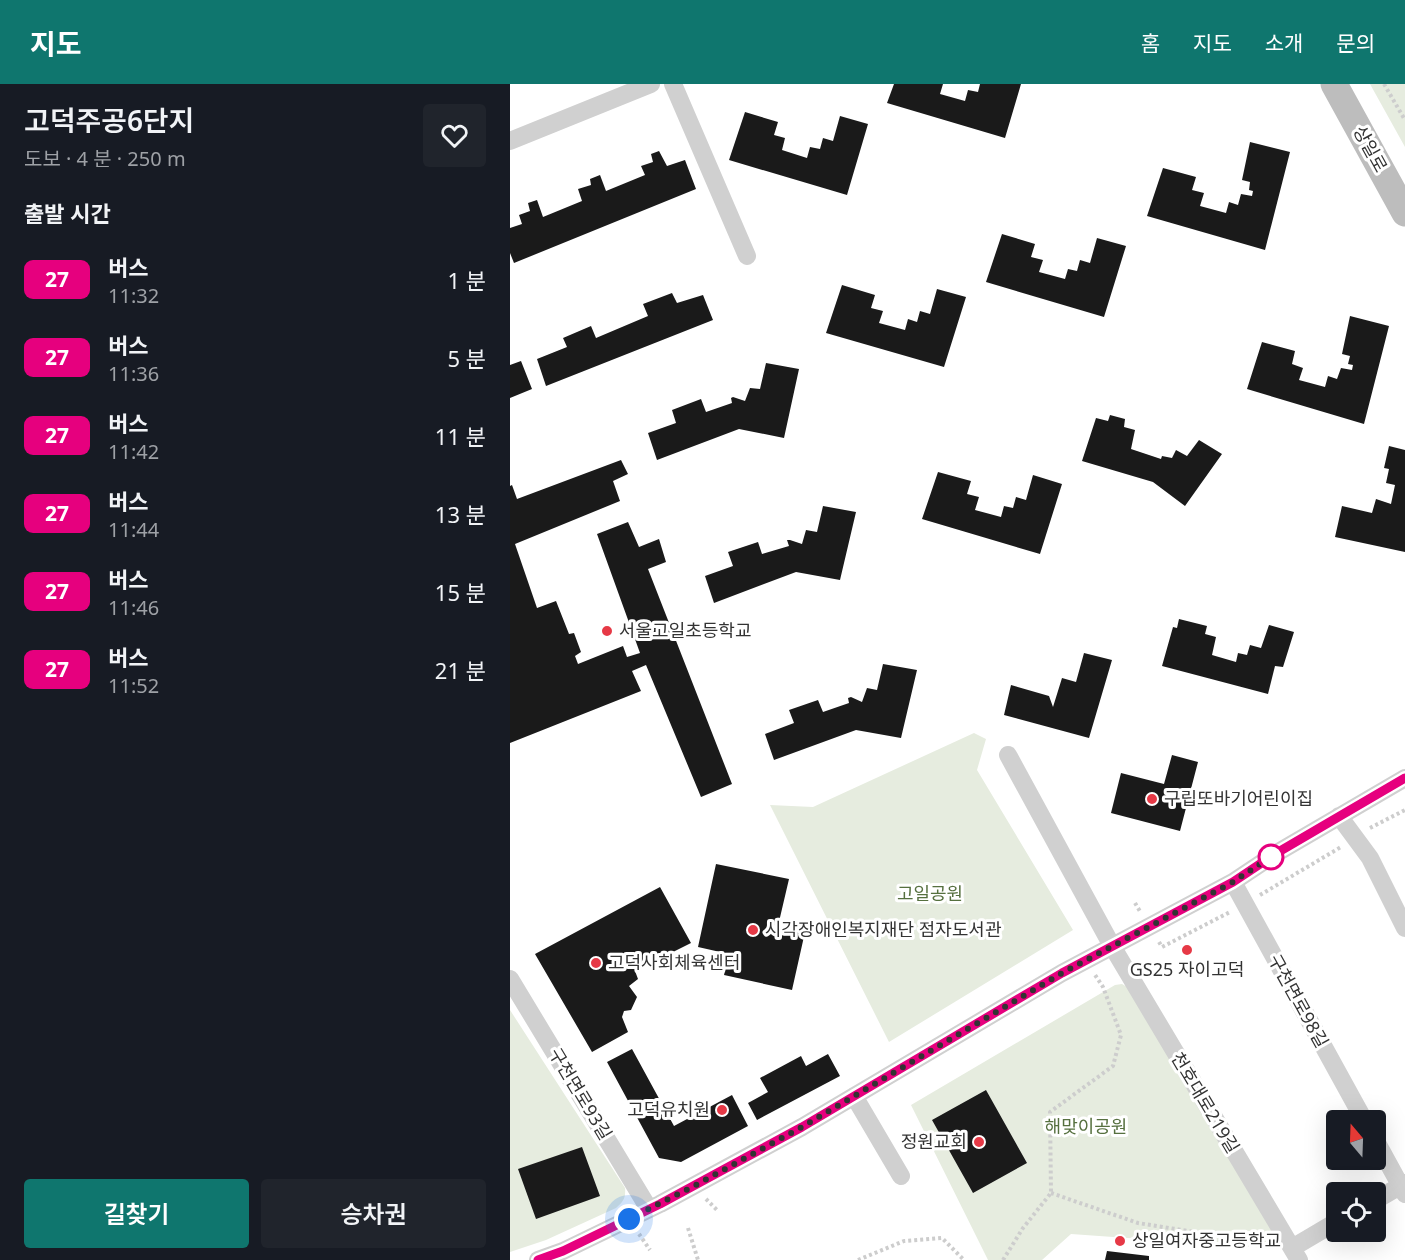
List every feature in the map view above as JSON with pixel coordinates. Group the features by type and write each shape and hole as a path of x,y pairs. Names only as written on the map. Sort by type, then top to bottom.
{"main road":[{"name":"상일로","path":"1334,84 1405,213"}],"street":[{"path":"510,141 651,84"},
{"path":"674,84 747,256"},
{"name":"천호대로219길","path":"1008,755 1112,946 1292,1248"},
{"path":"538,1260 563,1251 713,1176 1062,973 1233,882 1275,854 1405,778"},
{"path":"1339,816 1370,858 1405,926"},
{"name":"구천면로98길","path":"1233,882 1358,1110"},
{"name":"구천면로93길","path":"510,979 649,1209"},
{"path":"854,1096 901,1176"},
{"path":"1386,1158 1403,1188 1386,1196"},
{"path":"1292,1248 1326,1228"}],"path":[{"path":"1384,84 1405,120"},
{"path":"1162,947 1244,903 1405,810"},
{"path":"1003,1260 1023,1228 1051,1193 1050,1112 1113,1066 1121,1035 1103,987"},
{"path":"1051,1193 1138,1223 1292,1248"},
{"path":"688,1228 698,1260"},
{"path":"858,1260 904,1241 942,1238 964,1260"}],"green space":[{"path":"1370,84 1405,84 1405,147"},
{"name":"고일공원","path":"974,733 986,739 977,770 1073,930 889,1042 770,805 813,807"},
{"name":"해맞이공원","path":"1122,984 1127,987 1283,1249 1071,1234 1042,1260 988,1260 911,1105 1115,985"},
{"path":"510,1010 625,1191 624,1200 616,1208 546,1240 510,1252"}],"building":[{"path":"894,84 943,84 940,94 965,101 968,90 978,92 980,84 1021,84 1005,138 887,103"},
{"path":"745,112 778,122 774,135 785,138 782,150 807,158 810,147 820,149 823,138 833,141 840,116 868,124 847,195 729,160"},
{"path":"1250,142 1290,152 1265,250 1147,216 1163,168 1196,177 1192,190 1204,193 1200,206 1226,213 1229,202 1238,205 1241,194 1252,196 1253,191 1249,190 1250,182 1242,180"},
{"path":"659,151 667,166 685,160 696,189 514,263 510,253 510,228 522,224 519,215 530,211 528,203 537,200 543,217 582,201 578,189 591,185 590,179 600,175 606,191 645,175 641,166 653,162 651,154"},
{"path":"1002,234 1035,244 1031,257 1043,260 1039,272 1065,279 1068,269 1077,271 1080,260 1090,263 1097,238 1126,246 1104,317 986,282"},
{"path":"842,285 875,295 871,308 883,311 879,323 905,330 908,319 917,322 920,311 930,314 937,289 966,297 944,367 826,333"},
{"path":"672,293 677,303 703,295 713,320 546,386 537,359 567,347 563,338 591,326 596,338 648,316 643,304"},
{"path":"1350,316 1389,326 1364,424 1247,389 1262,342 1295,351 1292,364 1303,368 1299,380 1325,387 1328,376 1337,379 1341,368 1352,370 1353,365 1348,364 1350,356 1342,354"},
{"path":"521,361 532,389 510,398 510,365"},
{"path":"766,363 799,369 784,438 739,429 657,460 648,433 676,423 672,410 701,399 706,412 732,403 731,398 733,397 745,401 750,388 760,389"},
{"path":"1110,415 1125,419 1124,427 1135,430 1131,449 1161,459 1162,456 1172,458 1176,450 1187,456 1199,440 1222,454 1185,506 1153,482 1082,461 1096,418 1108,421"},
{"path":"1389,446 1405,450 1405,552 1335,537 1342,506 1372,513 1376,499 1391,504 1395,485 1386,483 1389,469 1384,468"},
{"path":"621,460 628,474 613,481 620,501 515,544 537,608 556,601 569,634 574,633 581,652 575,656 578,664 623,646 627,657 640,653 597,534 628,522 639,547 659,539 666,562 648,569 732,784 701,797 646,665 632,671 641,691 510,743 510,486 512,485 517,499"},
{"path":"938,472 971,481 967,494 979,497 975,510 1001,517 1004,506 1013,508 1016,497 1026,500 1033,475 1062,484 1040,554 922,519"},
{"path":"823,506 856,512 840,580 796,572 714,603 705,576 733,566 728,552 758,542 762,554 789,546 787,540 802,544 806,530 817,532"},
{"path":"1179,619 1207,626 1205,634 1216,637 1212,655 1236,662 1238,653 1247,655 1250,645 1261,648 1269,625 1294,632 1283,667 1275,666 1268,694 1162,666 1173,627 1177,628"},
{"path":"1084,653 1112,660 1089,738 1004,715 1011,685 1049,696 1053,707 1062,678 1076,682"},
{"path":"883,664 917,670 901,738 856,730 774,760 765,734 794,723 789,710 818,700 823,712 849,703 848,698 851,697 862,702 867,688 877,690"},
{"name":"구립또바기어린이집","path":"1172,755 1198,762 1180,831 1111,813 1121,773 1164,784"},
{"path":"716,864 789,879 778,926 805,932 792,990 724,975 729,954 698,947"},
{"name":"고덕사회체육센터","path":"660,887 691,943 635,971 638,979 629,986 637,997 631,1010 624,1011 622,1017 628,1032 592,1052 535,954"},
{"name":"고덕유치원","path":"632,1049 674,1126 732,1095 748,1126 681,1162 659,1158 607,1062"},
{"path":"828,1054 840,1076 757,1120 748,1103 768,1092 760,1078 801,1056 806,1066"},
{"name":"정원교회","path":"986,1090 1027,1163 973,1193 932,1120"},
{"path":"582,1147 600,1196 536,1219 518,1169"},
{"path":"1107,1251 1149,1256 1149,1260 1105,1260"}],"bus line":[{"name":"27","path":"538,1260 563,1251 660,1204 802,1127 1062,973 1233,882 1275,854 1405,778"}],"place":[{"name":"서울고일초등학교","path":"607,631"},
{"name":"구립또바기어린이집","path":"1152,799"},
{"name":"시각장애인복지재단 점자도서관","path":"753,930"},
{"name":"GS25 자이고덕","path":"1187,950"},
{"name":"고덕사회체육센터","path":"596,963"},
{"name":"고덕유치원","path":"722,1110"},
{"name":"정원교회","path":"979,1142"},
{"name":"상일여자중고등학교","path":"1120,1241"}],"route":[{"path":"629,1219 802,1127 1062,973 1233,882 1275,854 1271,857"}]}
